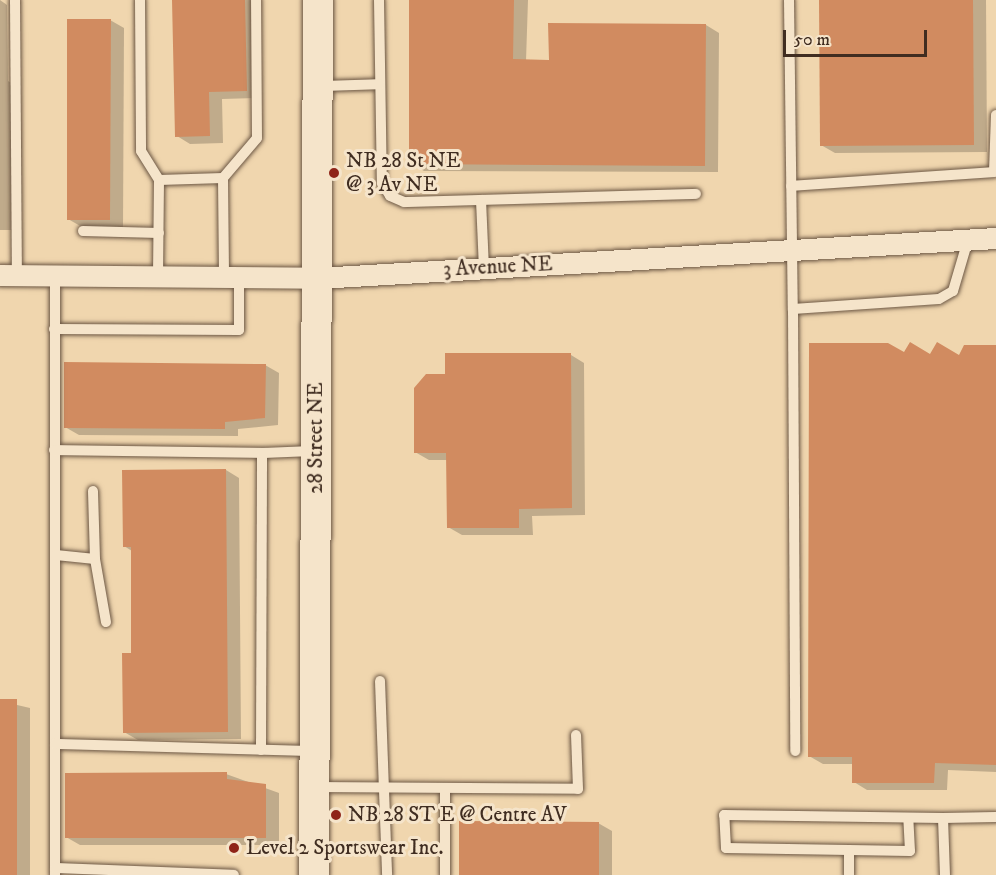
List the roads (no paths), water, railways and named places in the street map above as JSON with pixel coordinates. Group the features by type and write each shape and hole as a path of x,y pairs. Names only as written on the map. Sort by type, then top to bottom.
{"street":[{"name":"28 Street NE","path":"314,875 318,0"},
{"name":"3 Avenue NE","path":"9,275 318,278 996,238"}],"lane":[{"path":"9,275 15,0"},
{"path":"140,0 141,151 159,180 158,276"},
{"path":"54,329 239,330 231,277 223,178 257,138 256,0"},
{"path":"379,0 382,183 390,196 404,202 696,194"},
{"path":"789,0 791,186 795,250 793,309 795,751"},
{"path":"318,86 380,84"},
{"path":"791,186 994,172 996,115"},
{"path":"159,180 223,178"},
{"path":"482,200 484,268"},
{"path":"83,231 159,232"},
{"path":"793,309 939,299 953,291 967,259 968,240"},
{"path":"55,275 55,872 234,875"},
{"path":"54,450 265,453 316,450"},
{"path":"261,750 265,453"},
{"path":"93,491 95,559 106,622"},
{"path":"56,555 95,559"},
{"path":"380,681 381,787 387,875"},
{"path":"313,787 578,789 576,735"},
{"path":"56,744 314,751"},
{"path":"445,788 445,875"},
{"path":"908,818 910,851 726,848 724,815 908,818 943,819 996,817"},
{"path":"943,819 945,875"},
{"path":"849,850 849,875"}],"place":[{"name":"NB 28 St NE @ 3 Av NE","path":"334,173"},
{"name":"NB 28 ST E @ Centre AV","path":"336,815"},
{"name":"Level 2 Sportswear Inc.","path":"234,848"}]}
